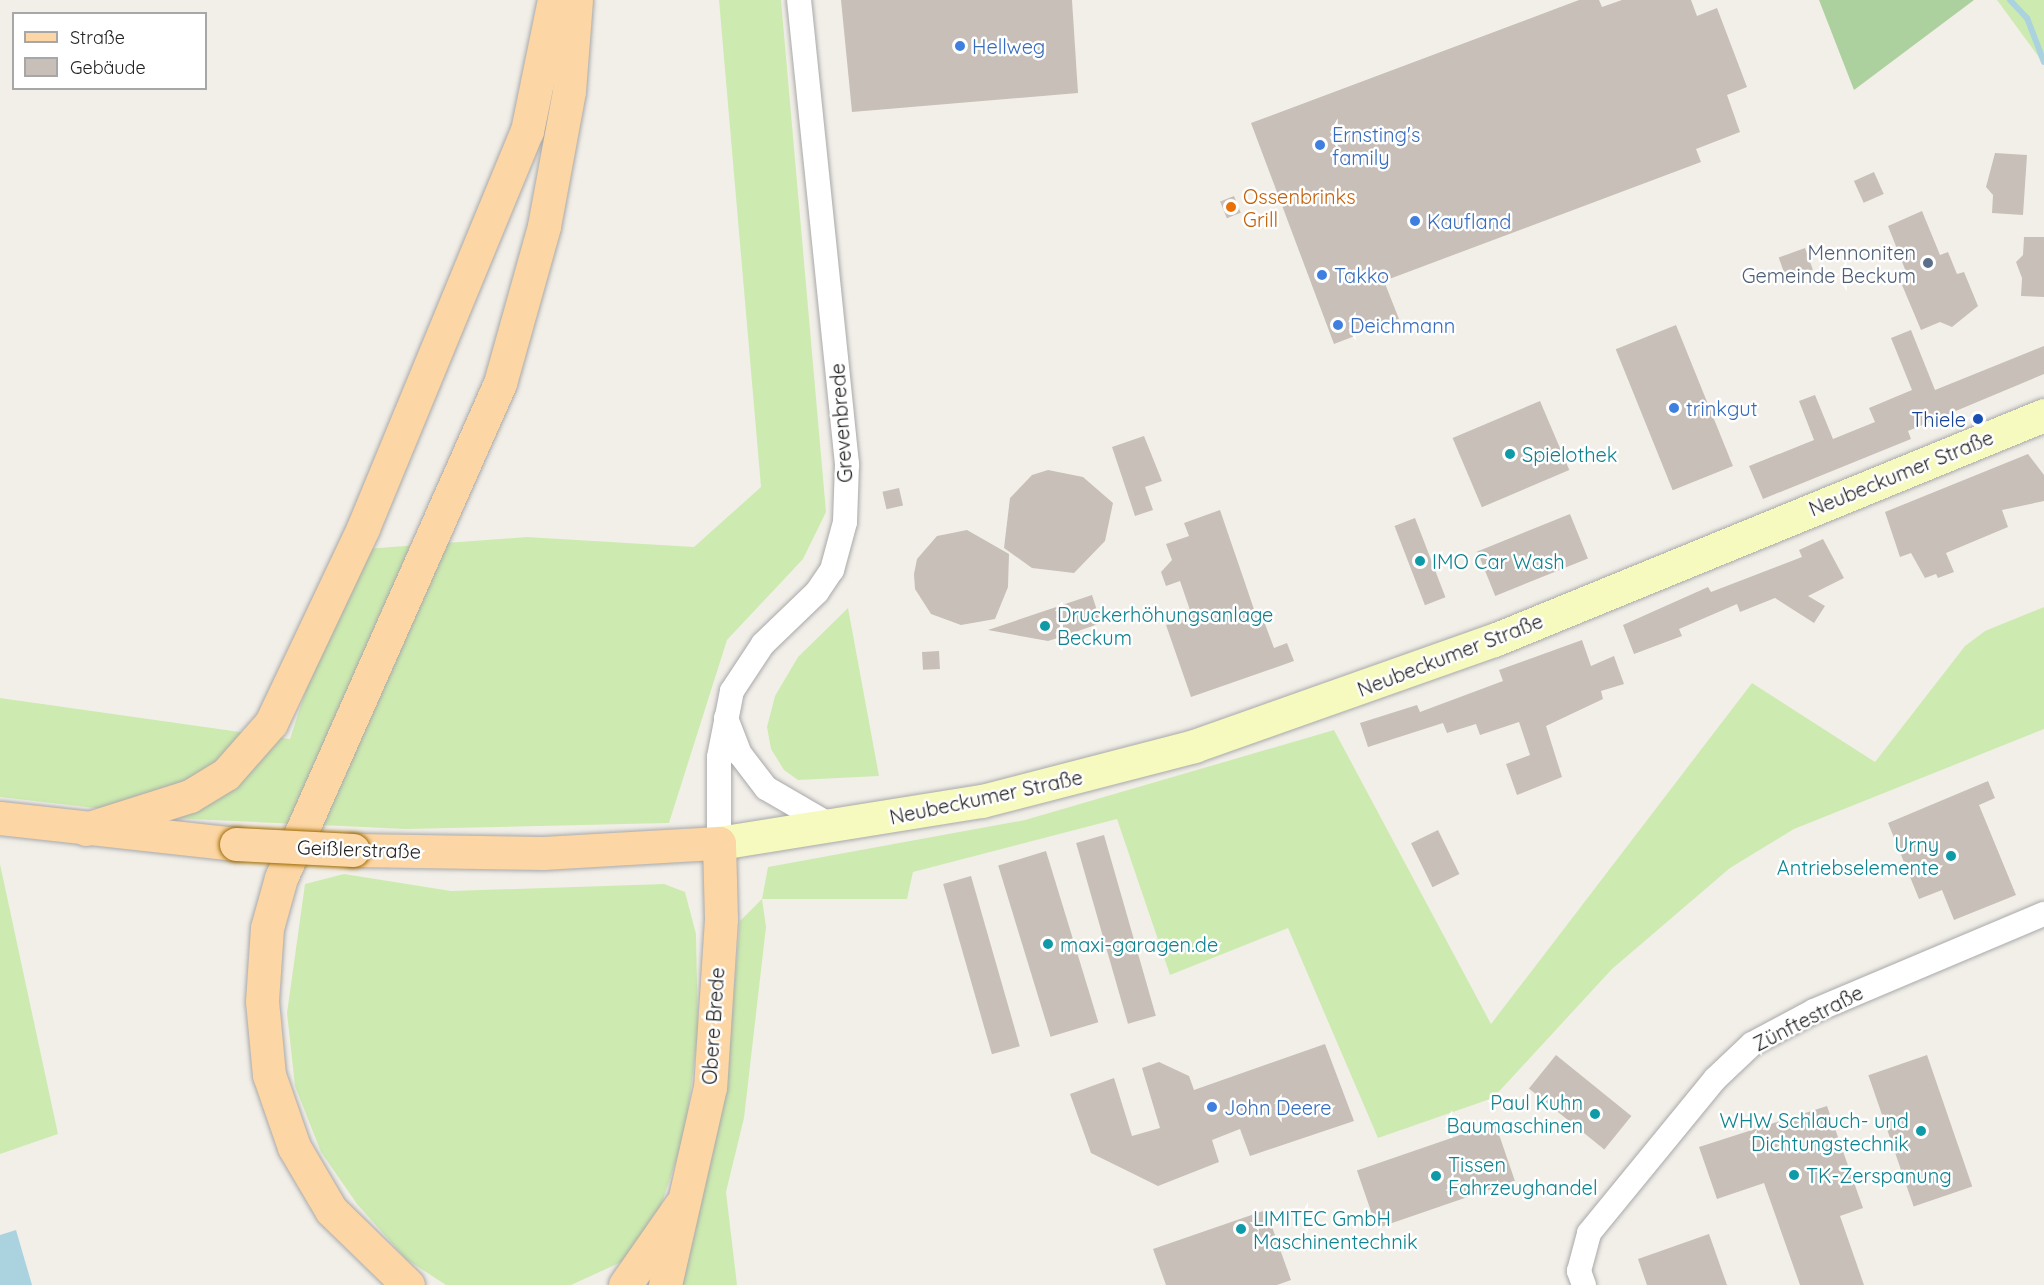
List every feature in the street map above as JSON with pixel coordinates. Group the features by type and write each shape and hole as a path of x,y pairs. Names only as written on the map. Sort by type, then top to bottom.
{"main road":[{"path":"86,829 190,796 226,774 271,723 363,528 527,131 554,0"},
{"path":"408,1285 331,1210 294,1147 269,1075 262,1001 267,928 304,824 500,383 544,226 569,91 576,0"},
{"name":"Neubeckumer Straße","path":"719,843 835,828 1023,793 1278,719 1494,639 2044,415"},
{"name":"Geißlerstraße","path":"0,818 236,844 353,850 543,853 719,843"},
{"name":"Obere Brede","path":"665,1285 680,1235 680,1206 710,1087 721,919 719,843"},
{"name":"Obere Brede","path":"625,1285 680,1206"}],"street":[{"name":"Grevenbrede","path":"719,843 718,757 732,691 763,644 818,592 832,570 845,522 847,464 799,0"},
{"path":"726,718 740,754 765,788 835,828"},
{"name":"Zünftestraße","path":"1584,1285 1579,1271 1589,1233 1715,1078 1752,1044 1829,1004 2044,914"}],"green space":[{"path":"719,0 781,0 826,512 803,559 727,640 669,823 406,829 190,819 0,797 0,698 290,739 351,550 527,537 694,547 761,487"},
{"path":"1819,0 1974,0 1854,90"},
{"path":"1997,0 2044,0 2044,64"},
{"path":"2044,607 2044,729 1794,829 1730,868 1612,969 1493,1098 1378,1138 1288,928 1170,975 1117,819 913,872 907,899 762,899 768,867 1025,820 1334,730 1491,1024 1752,683 1875,762 1965,646 1985,631"},
{"path":"848,608 879,776 798,780 784,770 771,749 767,727 775,696 798,657"},
{"path":"0,864 58,1134 0,1154"},
{"path":"344,874 451,891 664,884 685,892 696,934 698,1032 685,1135 659,1211 628,1259 571,1285 446,1285 406,1259 357,1204 321,1152 295,1086 287,1013 305,884"},
{"path":"762,899 766,927 744,1118 726,1192 737,1285 677,1285 725,1093 740,921"}],"water":[{"path":"16,1230 32,1285 0,1285 0,1235"}],"building":[{"name":"Hellweg","path":"841,0 1072,0 1078,93 852,112"},
{"name":"Kaufland","path":"1579,0 1599,0 1602,7 1622,0 1691,0 1697,16 1717,8 1747,87 1727,95 1740,132 1696,149 1701,162 1384,281 1399,319 1334,344 1251,123"},
{"path":"1995,153 2027,155 2023,215 1992,213 1993,195 1986,187"},
{"path":"1874,172 1884,194 1864,203 1854,181"},
{"name":"Ossenbrinks Grill","path":"1234,196 1241,213 1227,218 1220,202"},
{"name":"Mennoniten Gemeinde Beckum","path":"1922,211 1940,255 1948,252 1957,274 1964,272 1978,306 1952,327 1940,322 1921,330 1902,285 1910,282 1888,226"},
{"path":"2024,237 2044,237 2044,297 2021,296 2022,278 2016,262 2023,255"},
{"path":"1805,248 1813,270 1787,279 1779,258"},
{"name":"trinkgut","path":"1676,325 1733,466 1673,490 1616,349"},
{"path":"1911,330 1935,390 2044,346 2044,374 1908,431 1911,439 1763,499 1749,466 1814,440 1799,401 1815,395 1833,439 1875,422 1869,408 1912,390 1891,338"},
{"name":"Spielothek","path":"1540,401 1569,470 1482,507 1453,438"},
{"path":"1144,436 1162,481 1145,487 1153,510 1135,516 1112,447"},
{"path":"2028,454 2044,475 2044,501 2002,510 2008,527 1946,553 1954,572 1938,578 1936,574 1925,578 1911,553 1900,557 1885,512"},
{"path":"1048,470 1083,477 1113,503 1105,541 1074,573 1032,568 1004,548 1010,498 1032,475"},
{"path":"899,488 903,506 886,509 882,492"},
{"path":"1220,510 1257,618 1262,616 1274,648 1287,643 1294,661 1191,697 1166,625 1192,616 1180,581 1166,586 1161,572 1172,560 1166,544 1189,536 1184,523"},
{"path":"1570,514 1588,559 1495,596 1477,551"},
{"name":"IMO Car Wash","path":"1415,518 1445,597 1425,605 1394,526"},
{"path":"967,530 1009,554 1008,587 995,619 961,625 931,614 915,589 914,574 917,559 937,536"},
{"path":"1823,539 1844,578 1808,596 1825,606 1814,623 1775,598 1740,612 1737,604 1679,629 1682,636 1634,654 1623,625 1708,587 1711,592 1802,557 1799,550"},
{"name":"Druckerhöhungsanlage Beckum","path":"1092,595 1101,623 1064,636 1048,641 988,630"},
{"path":"1582,640 1591,666 1614,656 1624,684 1601,691 1603,699 1546,726 1562,777 1517,795 1506,764 1530,755 1519,722 1480,735 1476,724 1447,733 1443,723 1368,747 1360,723 1417,705 1420,712 1503,681 1499,670"},
{"path":"939,651 940,669 923,670 922,652"},
{"name":"Urny Antriebselemente","path":"1988,781 1995,798 1979,805 2016,895 1954,920 1942,890 1919,899 1888,823"},
{"path":"1438,830 1459,874 1433,887 1411,843"},
{"path":"1104,835 1156,1016 1128,1024 1076,843"},
{"name":"maxi-garagen.de","path":"1046,851 1098,1022 1051,1037 998,866"},
{"path":"971,876 1020,1046 992,1054 943,884"},
{"name":"John Deere","path":"1325,1044 1354,1121 1250,1156 1240,1129 1212,1140 1219,1162 1158,1186 1091,1153 1070,1094 1114,1078 1132,1136 1160,1128 1142,1068 1159,1062 1189,1076 1194,1090"},
{"name":"Paul Kuhn Baumaschinen","path":"1556,1055 1631,1116 1604,1149 1529,1088"},
{"name":"WHW Schlauch- und Dichtungstechnik","path":"1927,1055 1972,1186 1914,1207 1868,1075"},
{"name":"TK-Zerspanung","path":"1827,1106 1863,1208 1840,1216 1864,1285 1800,1285 1764,1183 1717,1199 1699,1147"},
{"name":"Tissen Fahrzeughandel","path":"1495,1123 1515,1181 1377,1228 1357,1171"},
{"name":"LIMITEC GmbH Maschinentechnik","path":"1266,1210 1291,1280 1277,1285 1166,1285 1153,1249"},
{"path":"1709,1234 1727,1285 1647,1285 1638,1259"}],"waterway":[{"path":"2010,0 2027,18 2044,62"}],"place":[{"name":"Hellweg","path":"960,46"},
{"name":"Ernsting's family","path":"1320,145"},
{"name":"Ossenbrinks Grill","path":"1231,207"},
{"name":"Kaufland","path":"1415,221"},
{"name":"Mennoniten Gemeinde Beckum","path":"1928,263"},
{"name":"Takko","path":"1322,275"},
{"name":"Deichmann","path":"1338,325"},
{"name":"trinkgut","path":"1674,408"},
{"name":"Thiele","path":"1978,419"},
{"name":"Spielothek","path":"1510,454"},
{"name":"IMO Car Wash","path":"1420,561"},
{"name":"Druckerhöhungsanlage Beckum","path":"1045,626"},
{"name":"Urny Antriebselemente","path":"1951,856"},
{"name":"maxi-garagen.de","path":"1048,944"},
{"name":"John Deere","path":"1212,1107"},
{"name":"Paul Kuhn Baumaschinen","path":"1595,1114"},
{"name":"WHW Schlauch- und Dichtungstechnik","path":"1921,1131"},
{"name":"TK-Zerspanung","path":"1794,1175"},
{"name":"Tissen Fahrzeughandel","path":"1436,1176"},
{"name":"LIMITEC GmbH Maschinentechnik","path":"1241,1229"}]}
